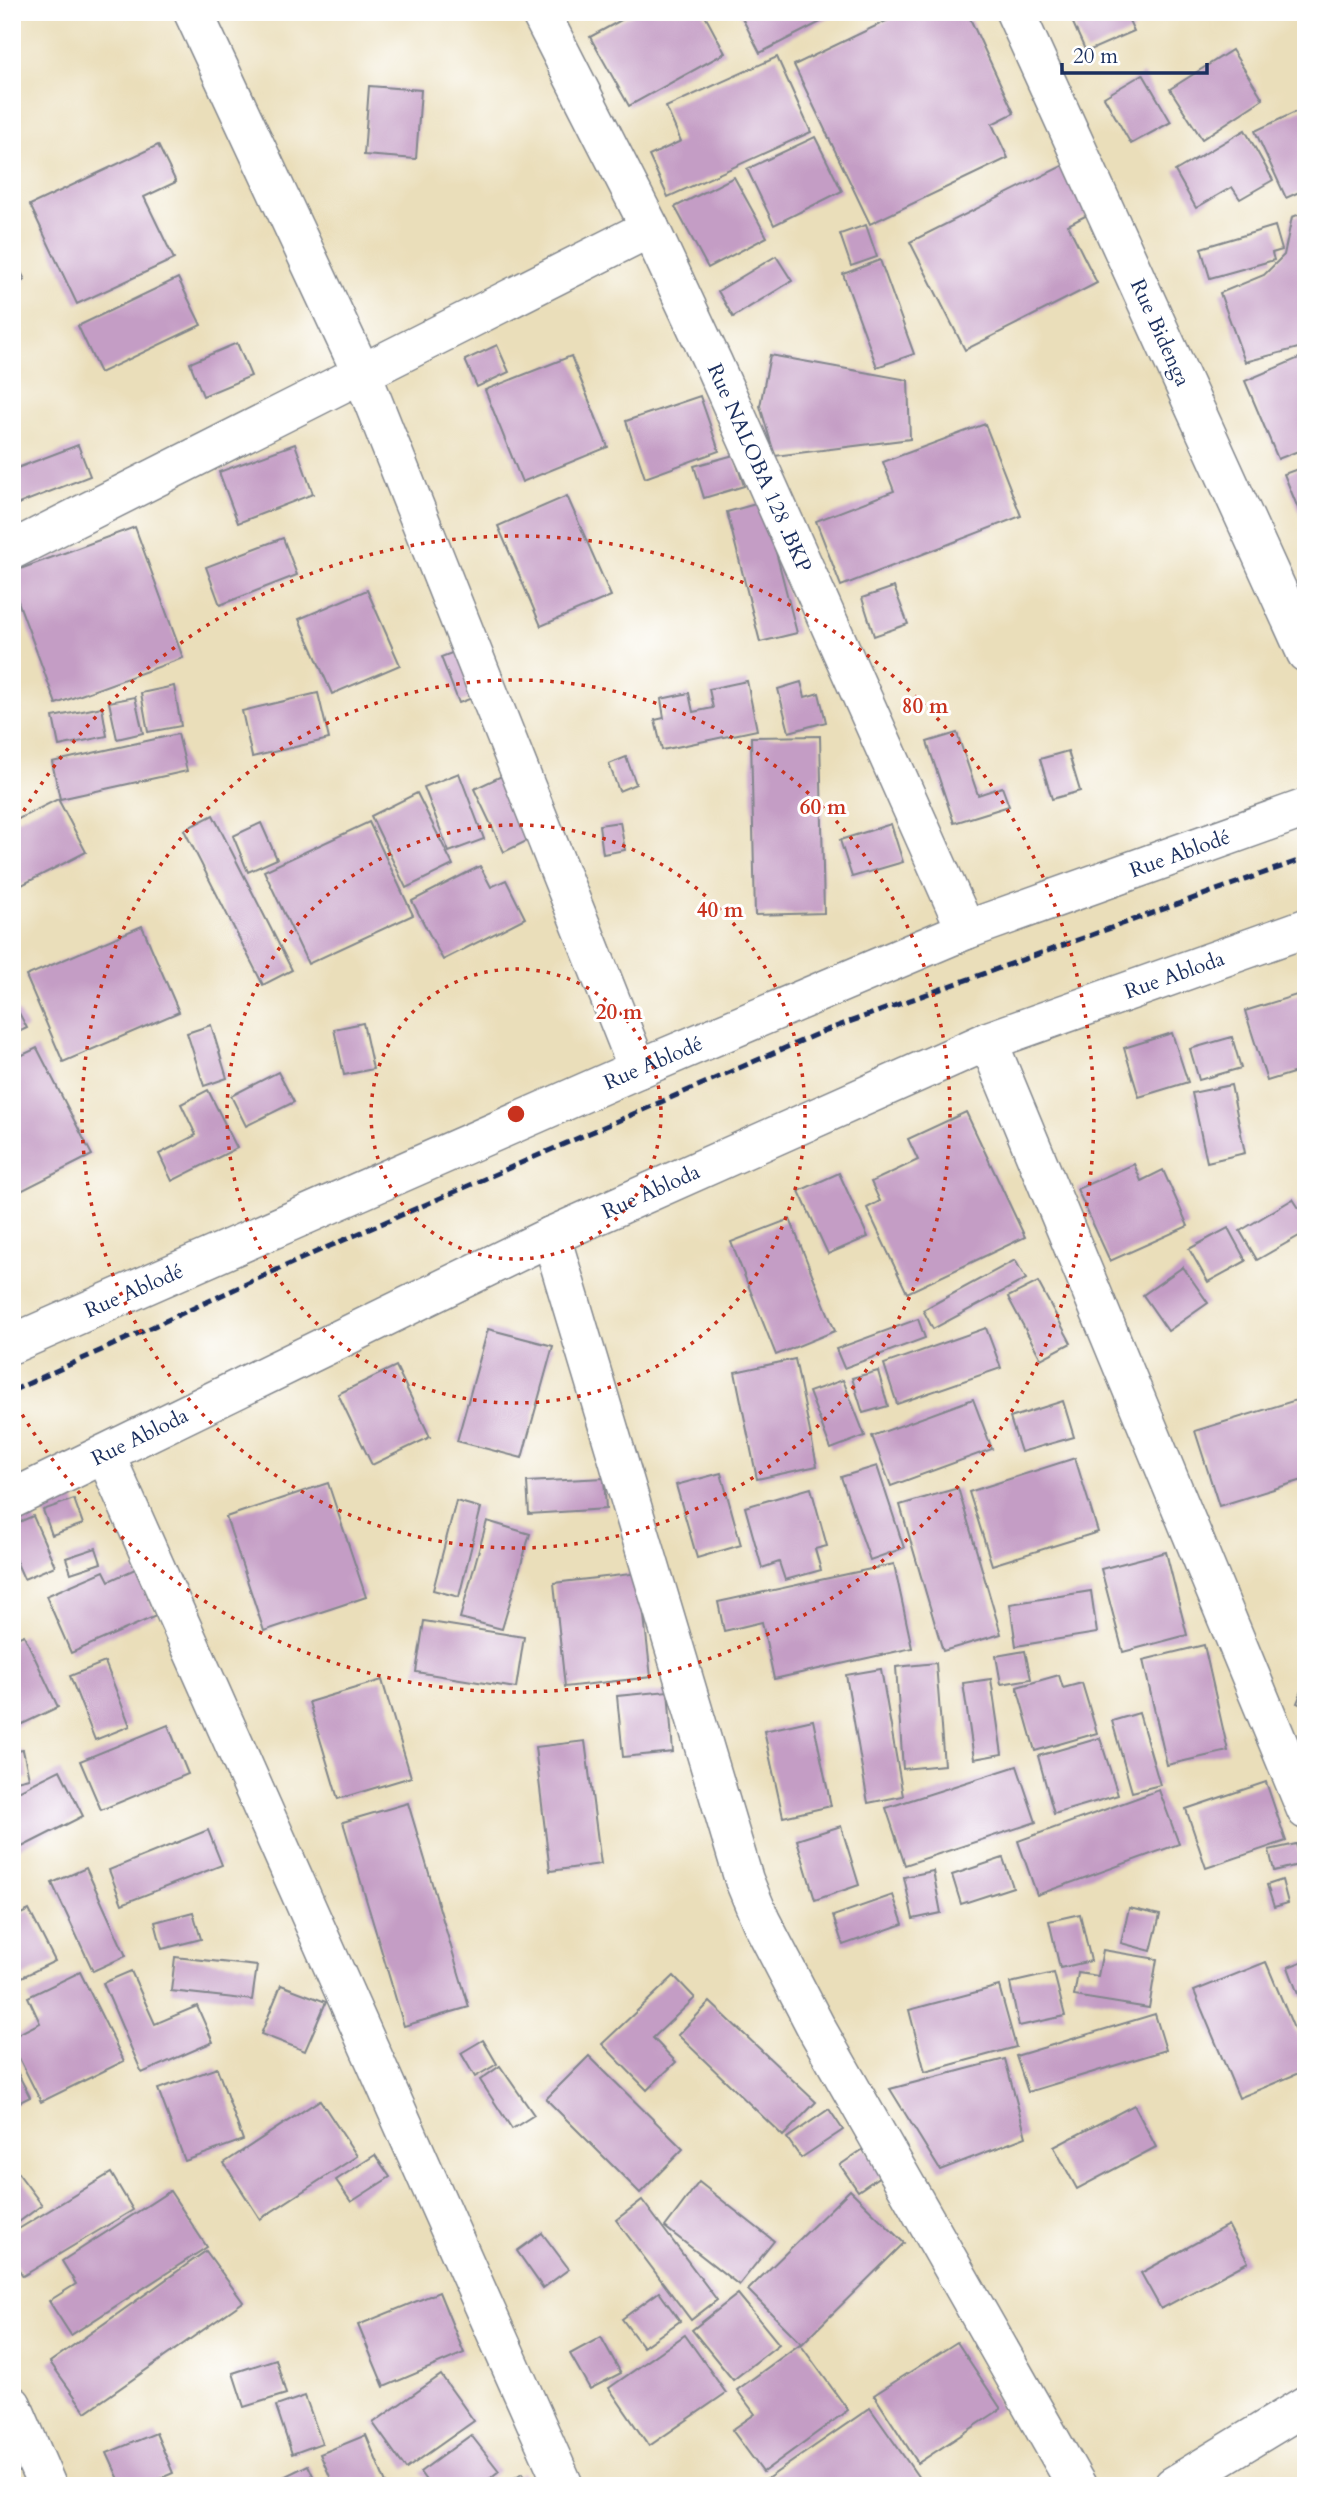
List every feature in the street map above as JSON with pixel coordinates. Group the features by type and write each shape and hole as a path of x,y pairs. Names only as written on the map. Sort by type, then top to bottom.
{"street":[{"path":"193,12 362,374 638,1069"},
{"name":"Rue NALOBA 128 .BKP","path":"540,12 650,228 771,489 966,930"},
{"name":"Rue Bidenga","path":"1015,12 1306,653"},
{"path":"12,550 650,228"},
{"name":"Rue Ablodé","path":"12,1344 638,1069 966,930 1306,808"},
{"name":"Rue Abloda","path":"12,1499 551,1236 988,1041 1306,928"},
{"path":"988,1041 1306,1810"},
{"path":"551,1236 744,1880 761,1921 818,2031 1077,2486"},
{"path":"105,1454 564,2486"},
{"path":"12,2405 47,2486"},
{"path":"1173,2486 1306,2405"}],"building":[{"path":"636,12 703,12 725,53 629,106 590,37"},
{"path":"739,12 840,12 760,53"},
{"path":"905,12 967,12 1014,113 992,124 1008,158 870,224 794,65"},
{"path":"1068,12 1125,12 1134,31 1086,52"},
{"path":"1232,50 1263,99 1202,139 1170,89"},
{"path":"777,57 811,132 668,197 649,156 681,141 666,107"},
{"path":"1143,74 1171,122 1131,144 1104,97"},
{"path":"369,86 421,90 416,159 364,155"},
{"path":"1306,107 1306,189 1286,198 1255,131"},
{"path":"1245,130 1273,180 1240,199 1232,187 1196,208 1175,171"},
{"path":"815,137 842,191 774,225 747,169"},
{"path":"158,145 176,182 144,197 174,259 77,304 30,205"},
{"path":"1066,164 1091,213 1068,225 1097,283 965,350 910,242"},
{"path":"734,177 767,237 708,268 675,207"},
{"path":"1306,212 1306,346 1245,362 1220,293 1264,275 1284,255 1292,217"},
{"path":"866,225 877,257 851,266 840,234"},
{"path":"1275,226 1282,250 1272,253 1274,260 1210,278 1201,248"},
{"path":"12,254 25,280 12,286"},
{"path":"776,256 792,281 733,317 718,291"},
{"path":"880,260 914,354 877,367 843,274"},
{"path":"178,278 201,325 100,373 78,326"},
{"path":"237,343 251,376 203,396 190,363"},
{"path":"497,345 509,372 477,387 465,360"},
{"path":"770,355 908,380 910,439 775,456 760,406"},
{"path":"1306,355 1306,448 1278,459 1245,381"},
{"path":"571,356 608,447 522,482 485,390"},
{"path":"700,396 719,451 645,478 626,421"},
{"path":"985,424 1021,516 841,586 816,521 894,491 883,462"},
{"path":"295,444 313,494 238,523 219,472"},
{"path":"78,445 90,476 16,505 12,496 12,470"},
{"path":"734,455 744,486 704,498 694,466"},
{"path":"1306,466 1306,528 1284,474"},
{"path":"567,496 611,596 541,626 498,526"},
{"path":"763,502 797,633 760,642 727,512"},
{"path":"135,527 183,658 56,704 12,585 12,572"},
{"path":"283,538 297,575 220,605 206,567"},
{"path":"894,587 908,624 874,636 862,598"},
{"path":"367,590 400,665 332,694 299,619"},
{"path":"470,646 488,692 459,703 441,657"},
{"path":"747,681 757,730 662,750 655,720 664,718 661,699 689,693 693,712 713,708 709,689"},
{"path":"801,682 805,697 819,693 826,722 789,732 778,689"},
{"path":"174,686 181,726 148,732 141,693"},
{"path":"12,690 21,708 12,712"},
{"path":"318,693 329,739 252,757 242,711"},
{"path":"135,697 143,733 117,739 109,702"},
{"path":"102,707 107,736 59,746 53,717"},
{"path":"957,733 978,795 1002,787 1009,806 954,823 927,742"},
{"path":"178,734 187,771 60,799 52,762"},
{"path":"820,736 824,913 755,915 751,737"},
{"path":"1068,751 1080,791 1052,799 1040,759"},
{"path":"626,757 636,784 619,791 609,764"},
{"path":"459,773 484,839 449,852 424,787"},
{"path":"508,773 537,836 504,852 474,789"},
{"path":"417,793 453,865 406,888 371,816"},
{"path":"58,799 86,852 20,886 12,871 12,822"},
{"path":"213,815 292,970 263,985 184,830"},
{"path":"369,822 413,915 308,964 264,871"},
{"path":"620,822 625,850 603,854 599,825"},
{"path":"261,823 277,859 248,872 233,836"},
{"path":"891,824 903,862 852,877 840,840"},
{"path":"480,866 491,887 506,880 525,918 443,960 412,901"},
{"path":"142,926 179,1012 63,1062 26,976"},
{"path":"1306,992 1306,1069 1267,1081 1245,1011"},
{"path":"18,1011 27,1028 12,1035 12,1014"},
{"path":"363,1023 373,1069 344,1075 334,1029"},
{"path":"211,1025 227,1078 204,1086 187,1033"},
{"path":"1172,1033 1188,1082 1139,1097 1124,1048"},
{"path":"1232,1037 1241,1068 1199,1080 1190,1049"},
{"path":"37,1048 92,1155 21,1191 12,1172 12,1060"},
{"path":"278,1072 294,1102 246,1126 231,1096"},
{"path":"1231,1085 1245,1153 1207,1162 1192,1093"},
{"path":"208,1090 237,1148 172,1181 159,1154 196,1135 181,1104"},
{"path":"966,1112 1025,1237 907,1293 867,1208 880,1201 871,1182 918,1160 908,1139"},
{"path":"1134,1164 1141,1181 1163,1170 1188,1226 1110,1261 1077,1189"},
{"path":"839,1173 868,1237 828,1254 799,1191"},
{"path":"1293,1199 1306,1219 1306,1232 1257,1260 1240,1231"},
{"path":"790,1219 835,1331 776,1355 731,1242"},
{"path":"1228,1228 1246,1261 1208,1282 1189,1249"},
{"path":"1015,1260 1026,1279 933,1329 923,1310"},
{"path":"1183,1267 1208,1303 1168,1331 1143,1295"},
{"path":"1038,1282 1071,1343 1041,1359 1008,1297"},
{"path":"918,1319 925,1338 844,1368 836,1349"},
{"path":"986,1328 1001,1368 897,1404 884,1364"},
{"path":"488,1329 553,1346 522,1458 457,1441"},
{"path":"795,1359 817,1466 757,1479 735,1372"},
{"path":"396,1366 430,1437 372,1465 338,1394"},
{"path":"878,1371 888,1406 863,1413 852,1378"},
{"path":"843,1380 865,1436 831,1449 809,1392"},
{"path":"1306,1397 1306,1479 1219,1506 1195,1431"},
{"path":"973,1399 992,1449 891,1486 872,1436"},
{"path":"1063,1401 1074,1437 1021,1452 1010,1418"},
{"path":"1075,1458 1098,1532 992,1565 969,1492"},
{"path":"877,1466 904,1548 870,1560 841,1477"},
{"path":"721,1473 741,1545 697,1558 676,1485"},
{"path":"604,1478 606,1509 529,1514 527,1482"},
{"path":"328,1483 366,1597 264,1631 226,1517"},
{"path":"811,1488 827,1546 815,1549 821,1570 785,1580 779,1562 762,1568 745,1507"},
{"path":"958,1488 1001,1634 943,1651 900,1505"},
{"path":"74,1499 83,1524 52,1535 43,1510"},
{"path":"456,1501 481,1508 459,1597 433,1590"},
{"path":"33,1516 55,1566 24,1579 12,1552 12,1525"},
{"path":"487,1521 530,1534 502,1629 460,1618"},
{"path":"96,1548 101,1563 71,1573 66,1558"},
{"path":"1166,1552 1187,1635 1123,1652 1101,1569"},
{"path":"894,1564 912,1648 774,1679 762,1622 724,1631 718,1602"},
{"path":"135,1569 156,1616 71,1653 46,1596 104,1571 109,1581"},
{"path":"639,1573 651,1677 565,1687 554,1583"},
{"path":"1091,1591 1097,1633 1016,1646 1010,1604"},
{"path":"424,1621 524,1637 516,1688 416,1672"},
{"path":"24,1635 58,1707 12,1729 12,1640"},
{"path":"1204,1645 1228,1751 1167,1765 1143,1660"},
{"path":"1025,1651 1031,1679 1001,1684 996,1656"},
{"path":"105,1662 130,1726 95,1740 70,1676"},
{"path":"936,1663 944,1765 903,1769 896,1667"},
{"path":"881,1669 903,1796 868,1803 846,1675"},
{"path":"1059,1675 1063,1688 1082,1683 1097,1733 1035,1751 1017,1687"},
{"path":"991,1679 1002,1754 974,1759 963,1683"},
{"path":"382,1680 411,1777 338,1799 309,1702"},
{"path":"1306,1681 1306,1707 1297,1703"},
{"path":"668,1691 673,1752 623,1757 617,1696"},
{"path":"1139,1713 1160,1785 1132,1792 1112,1721"},
{"path":"813,1720 831,1806 783,1817 764,1731"},
{"path":"168,1725 188,1774 101,1810 80,1761"},
{"path":"1100,1738 1118,1795 1054,1814 1038,1756"},
{"path":"585,1741 601,1864 550,1871 535,1747"},
{"path":"23,1750 29,1778 12,1782 12,1752"},
{"path":"1017,1766 1036,1822 905,1865 886,1808"},
{"path":"60,1770 83,1816 12,1852 12,1794"},
{"path":"1266,1782 1286,1841 1206,1868 1186,1809"},
{"path":"1159,1790 1179,1844 1037,1895 1018,1841"},
{"path":"408,1803 469,2007 404,2026 343,1822"},
{"path":"841,1826 859,1885 815,1900 797,1840"},
{"path":"208,1830 222,1865 122,1904 109,1870"},
{"path":"1296,1844 1302,1864 1274,1871 1269,1850"},
{"path":"1003,1858 1013,1887 961,1904 952,1875"},
{"path":"86,1868 126,1956 93,1971 52,1883"},
{"path":"933,1871 941,1913 913,1919 904,1877"},
{"path":"1282,1880 1288,1903 1274,1907 1267,1885"},
{"path":"893,1895 903,1924 843,1945 833,1916"},
{"path":"1129,1908 1160,1915 1151,1951 1121,1943"},
{"path":"29,1910 55,1961 12,1982 12,1918"},
{"path":"193,1912 201,1939 162,1949 155,1922"},
{"path":"1080,1914 1091,1961 1060,1968 1049,1921"},
{"path":"1103,1950 1157,1959 1149,2008 1074,1996 1078,1973 1098,1976"},
{"path":"175,1957 257,1966 252,2000 171,1991"},
{"path":"1306,1960 1306,1995 1299,1997 1288,1967"},
{"path":"1266,1962 1306,2057 1306,2070 1239,2098 1194,1991"},
{"path":"131,1971 155,2024 197,2006 213,2042 142,2073 103,1983"},
{"path":"80,1972 124,2061 41,2102 12,2044 12,2037 40,2023 28,1997"},
{"path":"1054,1973 1065,2016 1019,2026 1010,1983"},
{"path":"674,1976 695,1998 653,2038 676,2062 647,2090 602,2044"},
{"path":"281,1985 326,2002 305,2051 261,2034"},
{"path":"999,1986 1016,2047 925,2072 909,2010"},
{"path":"710,2002 816,2102 783,2136 678,2035"},
{"path":"1155,2014 1166,2050 1028,2092 1016,2056"},
{"path":"483,2040 497,2064 475,2077 461,2053"},
{"path":"589,2056 683,2149 640,2193 546,2099"},
{"path":"1005,2059 1026,2137 940,2170 890,2089"},
{"path":"12,2062 30,2097 12,2106"},
{"path":"500,2066 534,2115 512,2129 480,2080"},
{"path":"217,2068 243,2140 185,2161 158,2089"},
{"path":"320,2100 357,2156 260,2219 224,2163"},
{"path":"1134,2105 1156,2147 1077,2189 1054,2147"},
{"path":"829,2109 843,2130 801,2158 787,2138"},
{"path":"865,2148 883,2174 858,2191 840,2165"},
{"path":"375,2155 390,2177 351,2202 336,2180"},
{"path":"12,2165 42,2205 12,2227"},
{"path":"111,2173 133,2210 23,2276 12,2259 12,2233"},
{"path":"699,2182 774,2241 739,2285 665,2227"},
{"path":"850,2190 904,2243 802,2344 748,2290"},
{"path":"170,2191 207,2247 71,2335 49,2301 76,2284 62,2261"},
{"path":"642,2200 717,2300 691,2320 616,2220"},
{"path":"1228,2225 1248,2262 1161,2309 1141,2273"},
{"path":"542,2233 569,2269 543,2288 517,2251"},
{"path":"206,2251 243,2302 86,2412 50,2362"},
{"path":"439,2292 464,2353 384,2387 358,2325"},
{"path":"659,2292 680,2321 643,2347 622,2319"},
{"path":"738,2294 779,2344 733,2380 692,2330"},
{"path":"685,2335 726,2393 649,2446 609,2388"},
{"path":"601,2337 621,2373 590,2389 570,2354"},
{"path":"957,2342 1001,2409 918,2463 874,2395"},
{"path":"800,2344 848,2410 763,2472 732,2430 755,2414 737,2390"},
{"path":"276,2359 286,2394 244,2407 233,2373"},
{"path":"441,2375 474,2421 406,2469 373,2423"},
{"path":"305,2396 322,2443 292,2454 276,2406"},
{"path":"870,2408 919,2478 908,2486 772,2486 767,2479"},
{"path":"156,2433 173,2473 143,2486 122,2486 107,2453"},
{"path":"366,2435 387,2486 334,2486 320,2454"},
{"path":"471,2435 499,2471 480,2486 430,2486 420,2472"},
{"path":"308,2465 318,2486 265,2486"},
{"path":"522,2473 531,2486 502,2486"}],"railway":[{"path":"12,1391 314,1253 824,1031 1306,858"}]}
